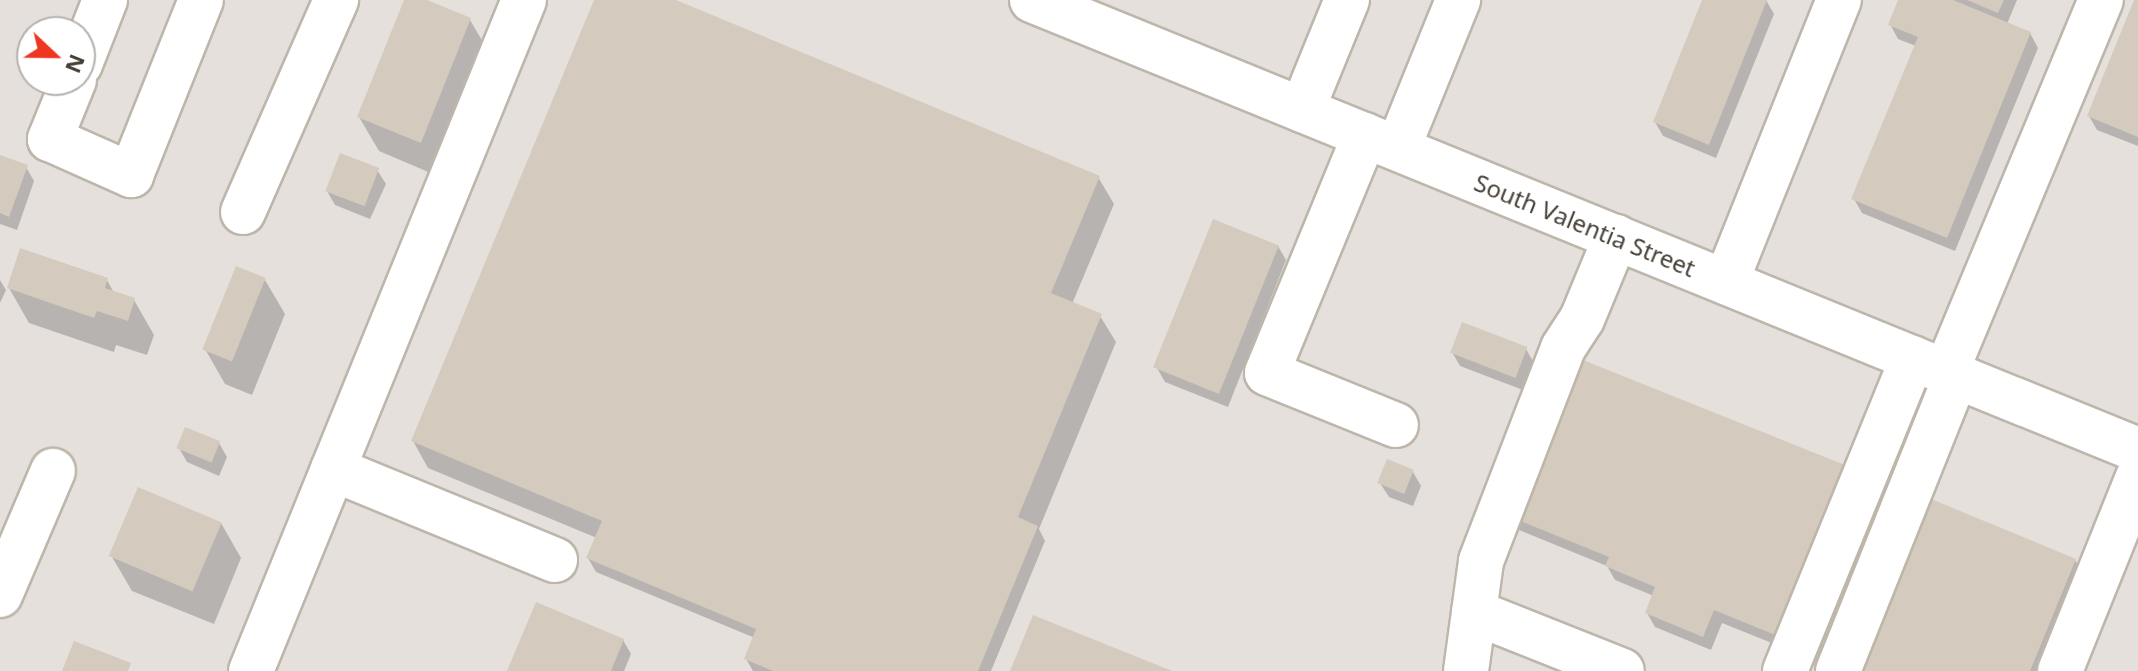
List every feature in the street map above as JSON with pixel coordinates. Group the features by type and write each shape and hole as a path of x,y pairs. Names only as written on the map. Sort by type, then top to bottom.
{"street":[{"path":"96,23 105,0"},
{"path":"67,96 50,139 131,175 201,0"},
{"path":"243,212 336,0"},
{"path":"251,671 524,0"},
{"name":"South Valentia Street","path":"1032,0 2138,450"},
{"path":"1302,110 1347,0"},
{"path":"1396,425 1267,373 1381,142 1458,0"},
{"path":"1726,282 1839,0"},
{"path":"1785,671 1938,369 2101,0"},
{"path":"1466,671 1481,561 1563,348 1582,319 1616,237"},
{"path":"1838,671 1938,369"},
{"path":"333,469 555,560"},
{"path":"0,595 53,471"},
{"path":"2060,671 2138,477"},
{"path":"1474,612 1622,671"}],"shaded area":[{"path":"0,0 2138,0 2138,671 0,671"}],"building":[{"path":"404,0 427,0 471,18 421,143 357,117"},
{"path":"594,0 676,0 1100,176 1051,293 1102,314 1018,517 1038,526 978,671 773,671 744,659 756,629 586,558 602,521 411,441"},
{"path":"1702,0 1767,0 1709,145 1653,122"},
{"path":"1898,0 1953,0 2031,32 1947,238 1851,199 1918,37 1888,25"},
{"path":"1967,0 2004,0 1998,13"},
{"path":"2134,0 2138,0 2138,137 2087,116"},
{"path":"340,153 379,168 365,206 325,191"},
{"path":"0,155 28,165 9,217 0,213"},
{"path":"1213,219 1279,246 1219,394 1153,367"},
{"path":"20,248 108,278 105,288 135,298 128,321 97,311 94,318 7,288"},
{"path":"236,266 266,278 232,361 202,349"},
{"path":"1462,322 1527,347 1516,378 1450,353"},
{"path":"1573,356 1855,469 1787,640 1714,610 1703,637 1645,613 1655,587 1605,566 1609,557 1508,516"},
{"path":"185,427 220,441 212,463 176,448"},
{"path":"1387,459 1414,470 1404,494 1377,483"},
{"path":"138,487 222,523 192,592 109,556"},
{"path":"1931,499 2076,559 2030,671 1861,671"},
{"path":"536,602 624,639 611,671 507,671"},
{"path":"1033,615 1172,671 1010,671"},
{"path":"74,641 131,663 128,671 62,671"}]}
